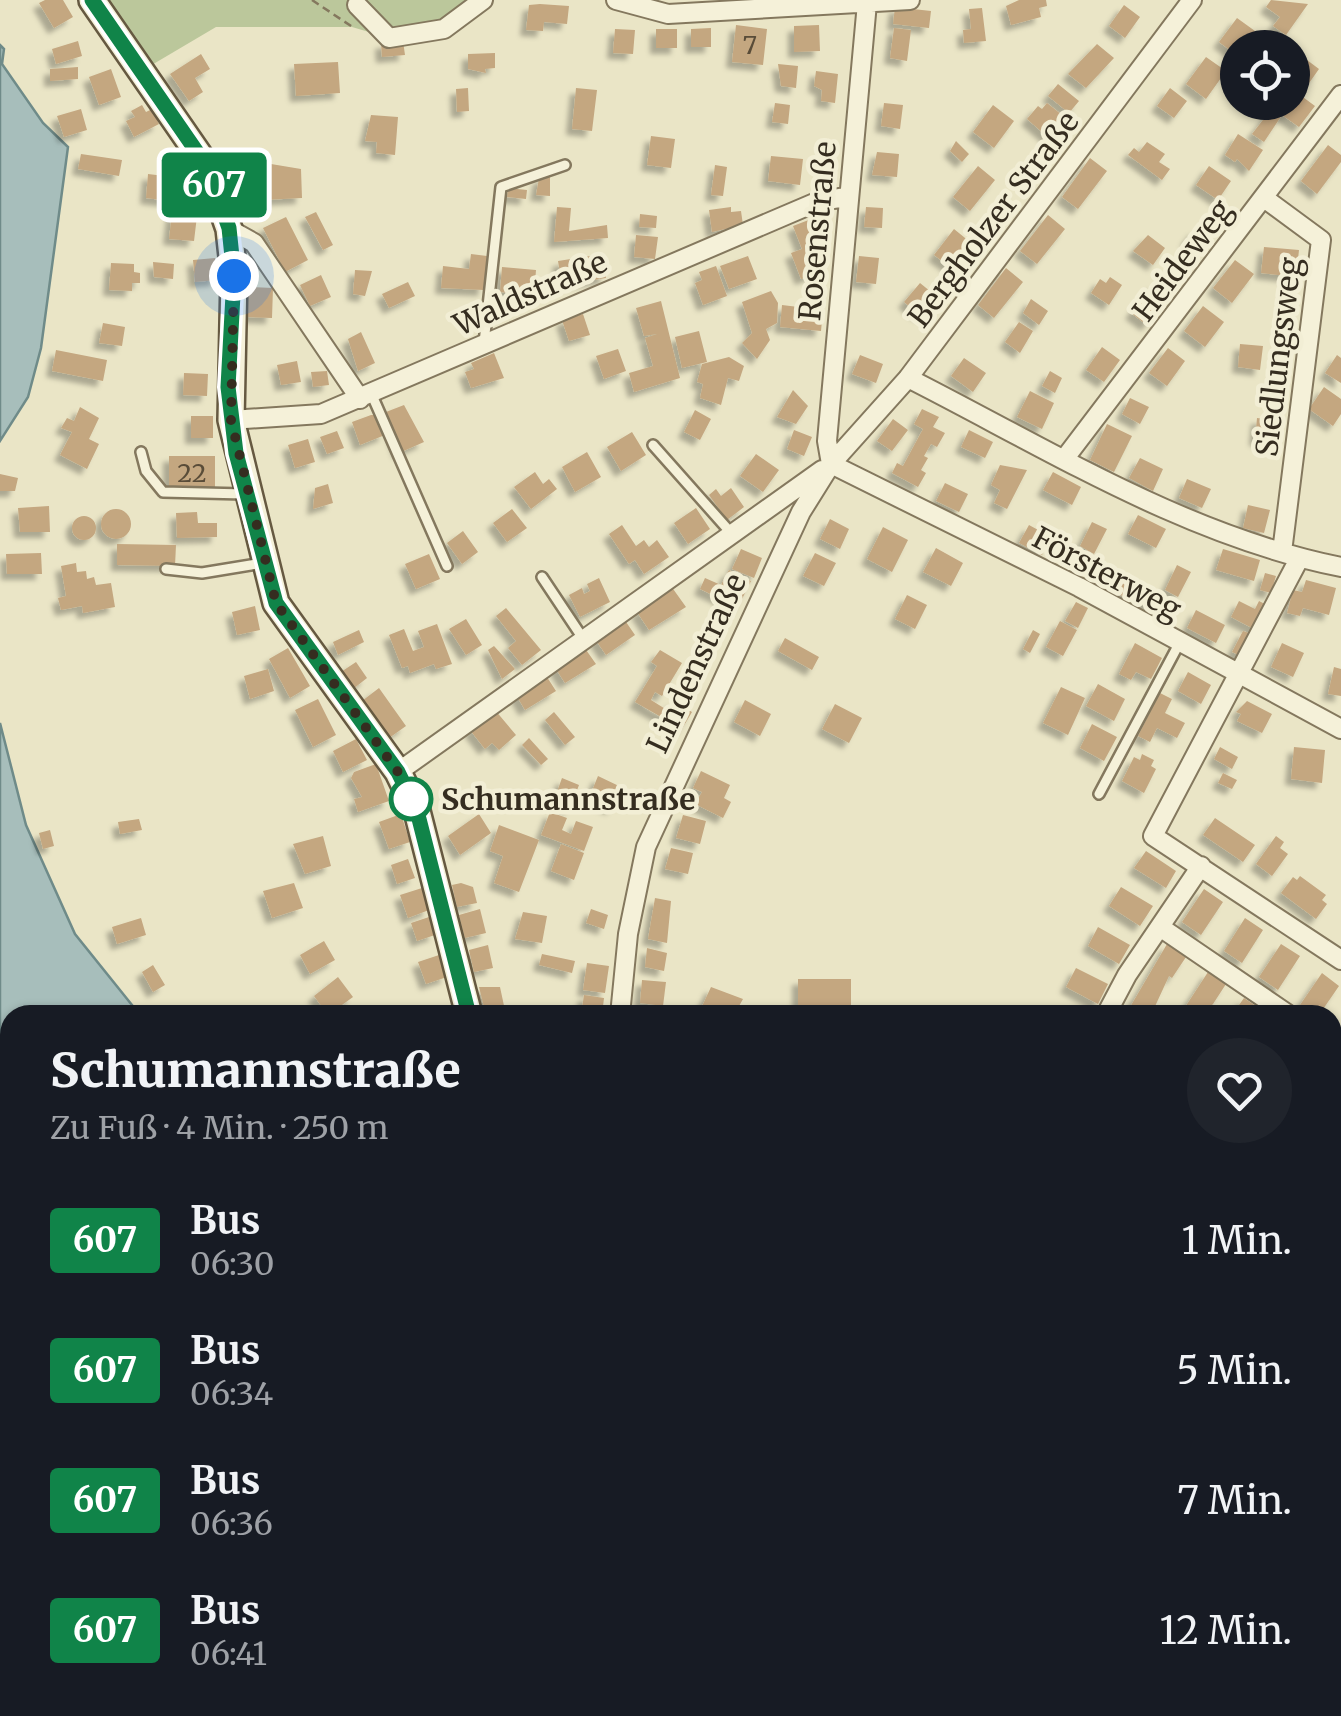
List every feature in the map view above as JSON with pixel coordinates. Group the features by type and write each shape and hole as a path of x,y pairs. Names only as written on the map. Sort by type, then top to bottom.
{"street":[{"path":"92,0 208,168 229,228 234,276 231,420 276,603 398,772 421,824 466,1005"},
{"path":"357,4 389,38 444,28 483,0"},
{"path":"616,0 668,14 910,0"},
{"name":"Bergholzer Straße","path":"831,464 908,378 1192,0"},
{"name":"Rosenstraße","path":"831,464 827,440 867,4"},
{"name":"Heideweg","path":"1065,458 1341,95"},
{"name":"Waldstraße","path":"231,420 298,418 365,396 820,201 847,197"},
{"name":"Siedlungsweg","path":"1264,198 1321,240 1290,555"},
{"path":"229,228 254,243 365,396"},
{"path":"908,378 1199,526 1341,567"},
{"path":"398,772 831,464"},
{"name":"Försterweg","path":"831,464 1341,729"},
{"name":"Lindenstraße","path":"621,1005 628,934 646,847 801,512 831,464"},
{"path":"1290,555 1241,675 1153,836 1341,960"},
{"path":"1112,1005 1126,974 1201,866"},
{"path":"1160,927 1274,1005"}],"lane":[{"path":"484,343 500,186 565,165"},
{"path":"365,396 446,566"},
{"path":"653,444 732,534"},
{"path":"140,452 146,471 163,492 247,494"},
{"path":"166,569 202,572 266,563"},
{"path":"542,577 584,640"},
{"path":"1099,794 1180,642"}],"green space":[{"path":"104,0 479,0 444,29 389,38 352,27 216,27 150,66"}],"water":[{"path":"0,45 4,49 2,64 43,123 68,147 41,348 28,397 0,441"},
{"path":"0,723 26,825 75,934 132,1005 0,1005"}],"building":[{"path":"63,0 73,17 54,28 39,3"},
{"path":"1019,0 1046,0 1047,6 1039,8 1041,17 1011,25 1006,6"},
{"path":"1271,0 1308,4 1290,30 1273,26 1280,17 1266,7"},
{"path":"529,5 569,6 567,24 544,22 543,31 526,30"},
{"path":"1124,5 1140,17 1125,38 1109,26"},
{"path":"895,7 931,11 929,28 893,24"},
{"path":"982,8 986,41 964,43 963,30 971,29 969,9"},
{"path":"1237,18 1254,30 1228,30"},
{"path":"736,25 767,29 763,65 732,62"},
{"path":"819,25 820,51 794,52 794,26"},
{"path":"711,28 711,47 691,47 691,29"},
{"path":"894,28 911,30 907,61 890,58"},
{"path":"615,29 635,30 633,54 613,53"},
{"path":"656,29 677,29 677,48 656,48"},
{"path":"78,41 82,56 56,64 52,49"},
{"path":"403,41 405,55 382,57 381,43"},
{"path":"1097,44 1114,58 1086,88 1068,74"},
{"path":"495,53 495,68 485,69 486,73 468,69 468,54"},
{"path":"201,54 210,69 195,78 203,92 189,101 170,74"},
{"path":"1206,57 1220,67 1220,79 1206,99 1186,84"},
{"path":"338,62 340,93 296,96 294,64"},
{"path":"1310,62 1319,69 1310,82"},
{"path":"778,64 798,66 796,88 781,86"},
{"path":"78,67 78,79 50,81 50,69"},
{"path":"111,69 121,97 99,105 89,77"},
{"path":"816,71 838,74 835,103 821,101 822,90 814,86"},
{"path":"1058,84 1079,101 1069,113 1048,96"},
{"path":"468,88 469,111 457,112 456,89"},
{"path":"576,88 597,90 592,131 572,129"},
{"path":"1170,88 1187,101 1174,118 1157,106"},
{"path":"775,103 790,105 788,124 772,122"},
{"path":"884,103 903,105 900,129 881,126"},
{"path":"1047,103 1067,119 1050,139 1027,119 1038,106 1042,109"},
{"path":"142,105 146,112 152,109 159,124 134,137 126,121 135,117 131,111"},
{"path":"993,105 1014,121 994,148 973,132"},
{"path":"81,109 87,130 64,137 57,116"},
{"path":"371,115 398,117 395,155 376,153 377,142 365,141"},
{"path":"1263,120 1279,120 1264,142 1252,134"},
{"path":"1238,134 1263,150 1249,171 1237,159 1235,162 1225,155"},
{"path":"651,136 675,139 671,168 647,165"},
{"path":"956,141 969,154 962,162 950,151"},
{"path":"1147,142 1165,154 1159,162 1170,169 1162,180 1128,155 1134,148 1139,152"},
{"path":"1328,145 1341,155 1341,162 1317,194 1301,181"},
{"path":"877,152 899,154 897,177 872,175"},
{"path":"81,154 122,160 119,176 78,169"},
{"path":"771,156 803,159 800,185 768,181"},
{"path":"1090,158 1107,171 1078,209 1062,197"},
{"path":"271,164 301,169 302,198 263,200 263,192 247,193 247,177 271,172"},
{"path":"715,165 727,167 723,196 711,195"},
{"path":"978,166 995,180 970,211 953,197"},
{"path":"1209,166 1231,181 1218,200 1196,185"},
{"path":"148,174 173,177 170,201 146,198"},
{"path":"550,176 550,196 536,195 539,178"},
{"path":"508,188 527,190 526,199 507,197"},
{"path":"557,207 571,208 569,231 607,225 608,238 554,242"},
{"path":"731,207 731,212 741,211 743,225 712,232 709,210"},
{"path":"866,207 883,208 882,228 864,227"},
{"path":"316,212 333,245 323,250 305,217"},
{"path":"172,213 197,216 194,241 169,239"},
{"path":"640,214 657,216 656,228 639,227"},
{"path":"1048,215 1065,229 1037,264 1020,251"},
{"path":"819,216 827,237 818,241 823,256 811,261 816,273 801,279 791,253 802,249 793,226"},
{"path":"286,217 308,260 285,272 263,228"},
{"path":"954,229 970,242 950,267 934,255"},
{"path":"1195,229 1208,238 1200,250 1186,241"},
{"path":"636,235 658,237 655,259 634,257"},
{"path":"1148,235 1165,248 1153,265 1133,251"},
{"path":"1264,247 1299,250 1296,277 1261,273"},
{"path":"471,254 487,256 484,290 441,288 443,266 469,269"},
{"path":"603,254 606,278 562,285 558,261"},
{"path":"748,256 757,279 729,289 720,266"},
{"path":"859,256 879,258 876,284 856,282"},
{"path":"215,258 217,280 195,282 193,260"},
{"path":"1235,260 1254,274 1232,303 1213,288"},
{"path":"153,262 174,264 173,279 154,277"},
{"path":"111,263 134,264 134,272 140,273 140,283 132,283 132,291 109,290"},
{"path":"716,266 727,296 703,305 695,283 702,280 699,272"},
{"path":"502,267 536,270 534,295 500,292"},
{"path":"1006,268 1023,282 994,318 978,305"},
{"path":"355,270 372,271 365,296 353,294"},
{"path":"321,275 331,297 310,306 300,285"},
{"path":"1110,277 1122,285 1109,305 1091,293 1100,279 1106,283"},
{"path":"408,282 415,296 389,308 382,294"},
{"path":"920,283 936,296 920,315 904,302"},
{"path":"1153,284 1169,296 1147,325 1131,313"},
{"path":"248,287 273,288 272,318 248,317"},
{"path":"771,291 778,303 777,323 766,329 770,340 757,359 742,343 752,333 742,302"},
{"path":"1031,299 1048,311 1039,325 1023,313"},
{"path":"661,301 680,378 634,392 629,373 653,366 645,338 657,334 644,336 636,308"},
{"path":"782,305 823,310 821,331 780,327"},
{"path":"1203,306 1224,322 1205,347 1184,331"},
{"path":"583,314 590,335 569,341 562,320"},
{"path":"1019,322 1033,331 1020,353 1005,342"},
{"path":"103,323 125,327 122,346 99,343"},
{"path":"699,331 707,362 682,368 675,337"},
{"path":"361,332 375,363 358,371 348,339"},
{"path":"1240,344 1263,346 1260,370 1238,367"},
{"path":"1102,347 1120,360 1104,382 1086,370"},
{"path":"1168,348 1185,361 1167,386 1149,373"},
{"path":"618,349 626,371 604,379 596,356"},
{"path":"56,350 107,360 103,381 52,371"},
{"path":"494,353 504,378 471,388 465,372 474,369 471,363"},
{"path":"860,355 883,364 876,383 852,374"},
{"path":"1337,355 1341,358 1341,383 1325,373"},
{"path":"729,357 744,366 739,381 728,378 721,405 700,398 703,384 697,382 702,364"},
{"path":"964,358 986,373 973,392 951,376"},
{"path":"297,361 301,382 281,385 277,365"},
{"path":"327,371 329,385 313,387 311,372"},
{"path":"1050,371 1062,378 1055,393 1042,386"},
{"path":"184,373 208,374 207,396 183,395"},
{"path":"1324,387 1341,399 1341,414 1333,426 1309,409"},
{"path":"793,390 808,406 796,424 777,417"},
{"path":"1030,391 1054,403 1042,429 1017,417"},
{"path":"1130,398 1149,407 1140,424 1122,414"},
{"path":"404,405 424,442 399,453 386,412"},
{"path":"80,407 99,418 89,439 99,444 87,469 60,455 72,432 61,428 67,418 74,421"},
{"path":"922,409 939,417 933,427 945,433 937,447 931,444 924,456 928,458 921,470 926,473 918,487 892,473 897,463 903,466 923,429 914,424"},
{"path":"695,410 711,419 700,440 684,432"},
{"path":"378,415 385,435 360,445 352,422"},
{"path":"191,416 213,416 213,438 191,438"},
{"path":"1257,418 1279,421 1278,442 1255,440"},
{"path":"893,419 908,430 892,451 877,441"},
{"path":"1107,424 1132,436 1114,472 1090,460"},
{"path":"794,430 812,437 804,456 787,449"},
{"path":"969,430 993,442 985,458 961,447"},
{"path":"337,431 344,448 327,454 320,437"},
{"path":"632,432 646,455 621,471 607,447"},
{"path":"308,439 315,462 295,468 288,445"},
{"path":"587,452 601,477 575,492 562,467"},
{"path":"756,454 779,470 763,492 740,476"},
{"path":"169,456 215,456 215,489 169,489"},
{"path":"1140,458 1163,469 1153,491 1129,478"},
{"path":"1000,465 1027,470 1007,509 994,503 1000,490 991,485"},
{"path":"535,472 543,484 549,479 557,489 531,509 514,487"},
{"path":"1053,472 1081,487 1072,505 1043,490"},
{"path":"0,474 18,478 15,491 0,491"},
{"path":"1187,479 1211,489 1202,508 1179,498"},
{"path":"945,483 968,494 959,512 936,501"},
{"path":"328,484 333,503 313,509 315,488"},
{"path":"731,488 744,507 727,520 709,495 716,489 721,496"},
{"path":"1248,505 1270,510 1264,533 1243,528"},
{"path":"49,506 50,532 20,532 18,508"},
{"path":"696,508 710,529 688,544 674,523"},
{"path":"116,509 127,513 131,524 127,535 116,539 105,535 101,524 105,513"},
{"path":"512,509 527,528 507,542 493,523"},
{"path":"197,512 198,523 217,523 217,537 177,538 176,513"},
{"path":"1138,515 1166,529 1156,548 1128,534"},
{"path":"79,516 89,516 96,528 89,540 79,540 72,533 72,523"},
{"path":"830,519 849,529 840,549 820,539"},
{"path":"1092,522 1107,529 1094,554 1080,546"},
{"path":"622,525 636,546 644,540 649,547 657,540 669,557 644,574 635,560 629,564 609,534"},
{"path":"1029,525 1051,537 1042,555 1019,543"},
{"path":"883,527 908,540 892,572 867,559"},
{"path":"463,531 478,552 462,564 447,543"},
{"path":"117,544 176,545 175,566 117,565"},
{"path":"936,548 963,563 951,586 923,572"},
{"path":"741,549 762,558 754,578 732,569"},
{"path":"1223,549 1260,560 1254,581 1216,570"},
{"path":"41,553 42,574 7,574 6,554"},
{"path":"815,553 836,563 824,586 803,576"},
{"path":"429,554 440,579 416,589 405,564"},
{"path":"76,563 77,572 86,571 87,579 94,577 96,585 111,583 115,607 83,613 82,606 61,610 58,598 66,596 61,566"},
{"path":"1177,565 1191,572 1178,597 1165,590"},
{"path":"729,570 751,581 738,607 700,589 705,578 721,585"},
{"path":"1112,570 1137,582 1129,599 1104,587"},
{"path":"1265,573 1276,576 1271,593 1260,590"},
{"path":"599,578 610,602 580,617 569,595 582,588 584,594 590,591 587,584"},
{"path":"1306,580 1336,588 1329,615 1303,608 1300,616 1287,613 1293,590 1302,592"},
{"path":"671,586 686,607 649,630 637,612"},
{"path":"1144,592 1166,603 1160,614 1139,603"},
{"path":"907,595 927,605 915,629 895,619"},
{"path":"1239,601 1255,609 1259,601 1271,607 1245,658 1232,652 1243,631 1249,633 1252,628 1231,617"},
{"path":"1076,602 1088,608 1078,628 1065,621"},
{"path":"255,606 260,630 237,635 232,612"},
{"path":"506,608 541,650 522,665 508,648 516,641 496,616"},
{"path":"1196,610 1225,625 1216,643 1187,628"},
{"path":"466,619 482,645 466,655 449,629"},
{"path":"624,619 635,635 606,655 595,639"},
{"path":"1060,621 1077,630 1063,656 1046,647"},
{"path":"437,624 452,664 436,669 434,664 410,673 408,666 402,668 389,635 404,629 413,651 424,647 418,631"},
{"path":"359,630 364,642 338,655 333,642"},
{"path":"1033,630 1040,634 1030,653 1023,649"},
{"path":"785,638 819,657 812,670 778,651"},
{"path":"1135,643 1162,658 1151,679 1136,672 1131,680 1119,674"},
{"path":"1282,643 1304,653 1293,677 1271,667"},
{"path":"494,646 515,669 502,679 488,650"},
{"path":"584,647 596,664 565,683 554,666"},
{"path":"288,648 310,686 290,698 269,659"},
{"path":"660,650 682,663 662,696 655,692 651,700 667,710 672,701 692,712 682,729 635,702 657,666 651,662"},
{"path":"356,662 367,678 353,689 341,672"},
{"path":"1334,667 1341,669 1341,696 1328,694"},
{"path":"268,669 274,691 250,699 244,676"},
{"path":"1188,672 1211,685 1201,704 1178,691"},
{"path":"545,674 556,691 525,710 515,693"},
{"path":"1098,684 1125,699 1114,721 1086,706"},
{"path":"1061,687 1085,698 1068,735 1043,723"},
{"path":"379,688 406,726 389,738 362,701"},
{"path":"1160,693 1172,699 1165,713 1185,723 1177,738 1157,728 1150,742 1138,736"},
{"path":"318,699 336,735 313,747 295,710"},
{"path":"745,700 771,714 760,736 734,722"},
{"path":"1247,701 1272,714 1262,733 1237,721 1241,714 1236,712"},
{"path":"835,704 862,718 849,743 822,729"},
{"path":"495,710 516,735 499,750 492,743 485,749 470,730"},
{"path":"554,712 575,737 565,745 545,720"},
{"path":"1092,724 1117,737 1104,761 1080,748"},
{"path":"529,738 548,759 541,765 522,745"},
{"path":"356,739 367,760 343,772 333,751"},
{"path":"1220,747 1238,757 1232,769 1214,759"},
{"path":"1294,747 1325,750 1322,783 1291,779"},
{"path":"1142,754 1154,760 1151,766 1156,769 1144,793 1122,781 1134,757 1140,760"},
{"path":"376,764 389,801 358,812 354,799 362,797 351,778 354,772"},
{"path":"701,771 730,785 724,798 731,802 723,818 695,804 702,792 693,788"},
{"path":"1223,773 1237,780 1232,789 1218,783"},
{"path":"598,776 621,787 612,809 589,798"},
{"path":"562,778 579,785 570,809 553,803"},
{"path":"550,812 567,818 562,830 571,834 576,821 593,827 584,851 541,835"},
{"path":"401,814 410,842 389,849 379,822"},
{"path":"479,814 491,833 460,855 448,836"},
{"path":"683,815 706,821 700,844 676,838"},
{"path":"1215,818 1255,845 1243,862 1203,835"},
{"path":"139,819 142,830 120,834 118,822"},
{"path":"499,825 539,840 519,892 494,883 503,856 490,851"},
{"path":"50,830 54,846 43,849 39,833"},
{"path":"323,836 331,866 305,874 293,844"},
{"path":"1276,836 1284,842 1280,848 1288,854 1272,876 1256,864"},
{"path":"561,844 584,853 574,880 551,871"},
{"path":"671,848 693,853 688,874 665,869"},
{"path":"1146,851 1176,871 1166,888 1134,868"},
{"path":"408,859 415,878 397,884 391,865"},
{"path":"1300,876 1326,895 1322,900 1327,904 1316,919 1281,893 1293,877 1297,880"},
{"path":"294,883 303,908 272,918 263,891"},
{"path":"452,885 473,887 477,903 457,907"},
{"path":"1121,887 1153,906 1140,926 1109,906"},
{"path":"422,888 429,910 408,918 400,895"},
{"path":"1204,889 1223,902 1201,935 1182,922"},
{"path":"655,898 671,901 667,943 648,939"},
{"path":"480,909 486,933 465,938 459,915"},
{"path":"591,909 608,915 604,929 586,923"},
{"path":"523,912 547,916 542,943 515,939"},
{"path":"429,917 435,935 417,941 411,923"},
{"path":"141,918 146,935 117,944 112,927"},
{"path":"1245,918 1263,930 1242,963 1224,951"},
{"path":"1098,927 1130,945 1119,964 1088,946"},
{"path":"324,941 335,960 310,974 300,955"},
{"path":"1167,944 1186,957 1172,978 1169,976 1156,1005 1131,1005"},
{"path":"1281,944 1300,956 1278,990 1259,977"},
{"path":"488,945 493,968 474,972 469,950"},
{"path":"647,948 667,953 664,971 645,967"},
{"path":"542,954 575,961 572,973 539,965"},
{"path":"439,955 447,977 426,984 418,962"},
{"path":"587,963 609,966 605,993 583,990"},
{"path":"153,965 165,985 153,992 142,972"},
{"path":"1076,968 1108,984 1098,1004 1066,987"},
{"path":"1208,972 1226,984 1212,1005 1187,1005"},
{"path":"1322,973 1339,986 1326,1005 1300,1005"},
{"path":"338,977 353,997 342,1005 321,1005 314,996"},
{"path":"798,979 851,979 851,1005 798,1005"},
{"path":"642,980 666,982 663,1005 640,1003"},
{"path":"479,987 500,987 504,1005 484,1005"},
{"path":"711,987 743,999 740,1005 703,1005"},
{"path":"584,995 604,998 603,1005 582,1005"}],"bus line":[{"name":"607","path":"92,0 208,168 229,228 234,276 228,387 236,453 276,603 398,772 417,811 466,1005"}],"place":[{"name":"Schumannstraße","path":"411,799"}],"route":[{"path":"234,276 228,387 231,420 236,453 276,603 398,772 411,799"}]}
